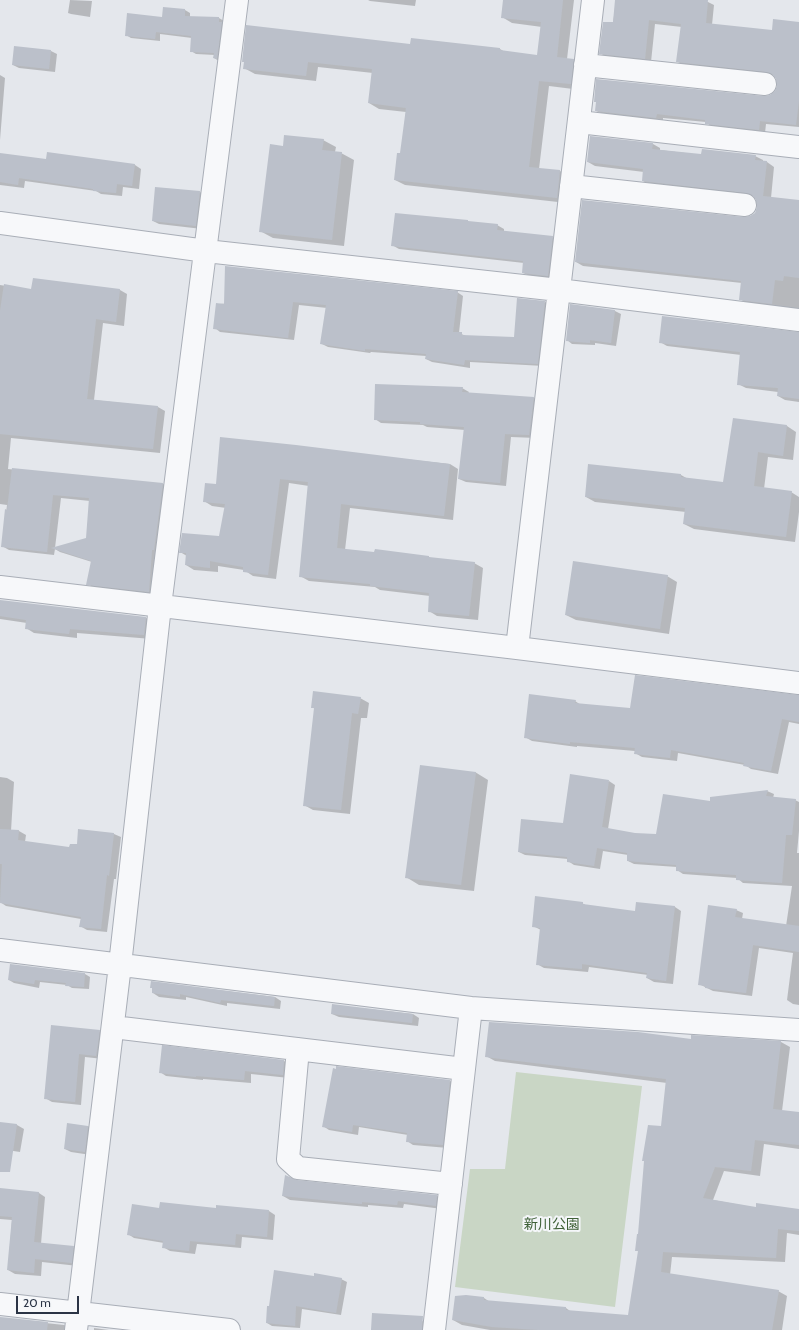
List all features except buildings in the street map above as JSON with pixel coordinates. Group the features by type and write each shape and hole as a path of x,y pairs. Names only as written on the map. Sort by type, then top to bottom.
{"street":[{"path":"77,1322 113,1027 160,606 237,0"},
{"path":"517,648 593,0"},
{"path":"585,64 765,84"},
{"path":"578,122 799,147"},
{"path":"571,186 745,205"},
{"path":"0,223 206,251 559,290 799,320"},
{"path":"0,587 799,683"},
{"path":"0,950 471,1008 799,1030"},
{"path":"434,1330 471,1008"},
{"path":"113,1027 464,1068"},
{"path":"298,1049 288,1159 298,1168 450,1184"},
{"path":"0,1304 77,1322 229,1330"}],"green space":[{"name":"新川公園","path":"516,1072 642,1086 615,1307 455,1287 470,1169 505,1169"}]}
